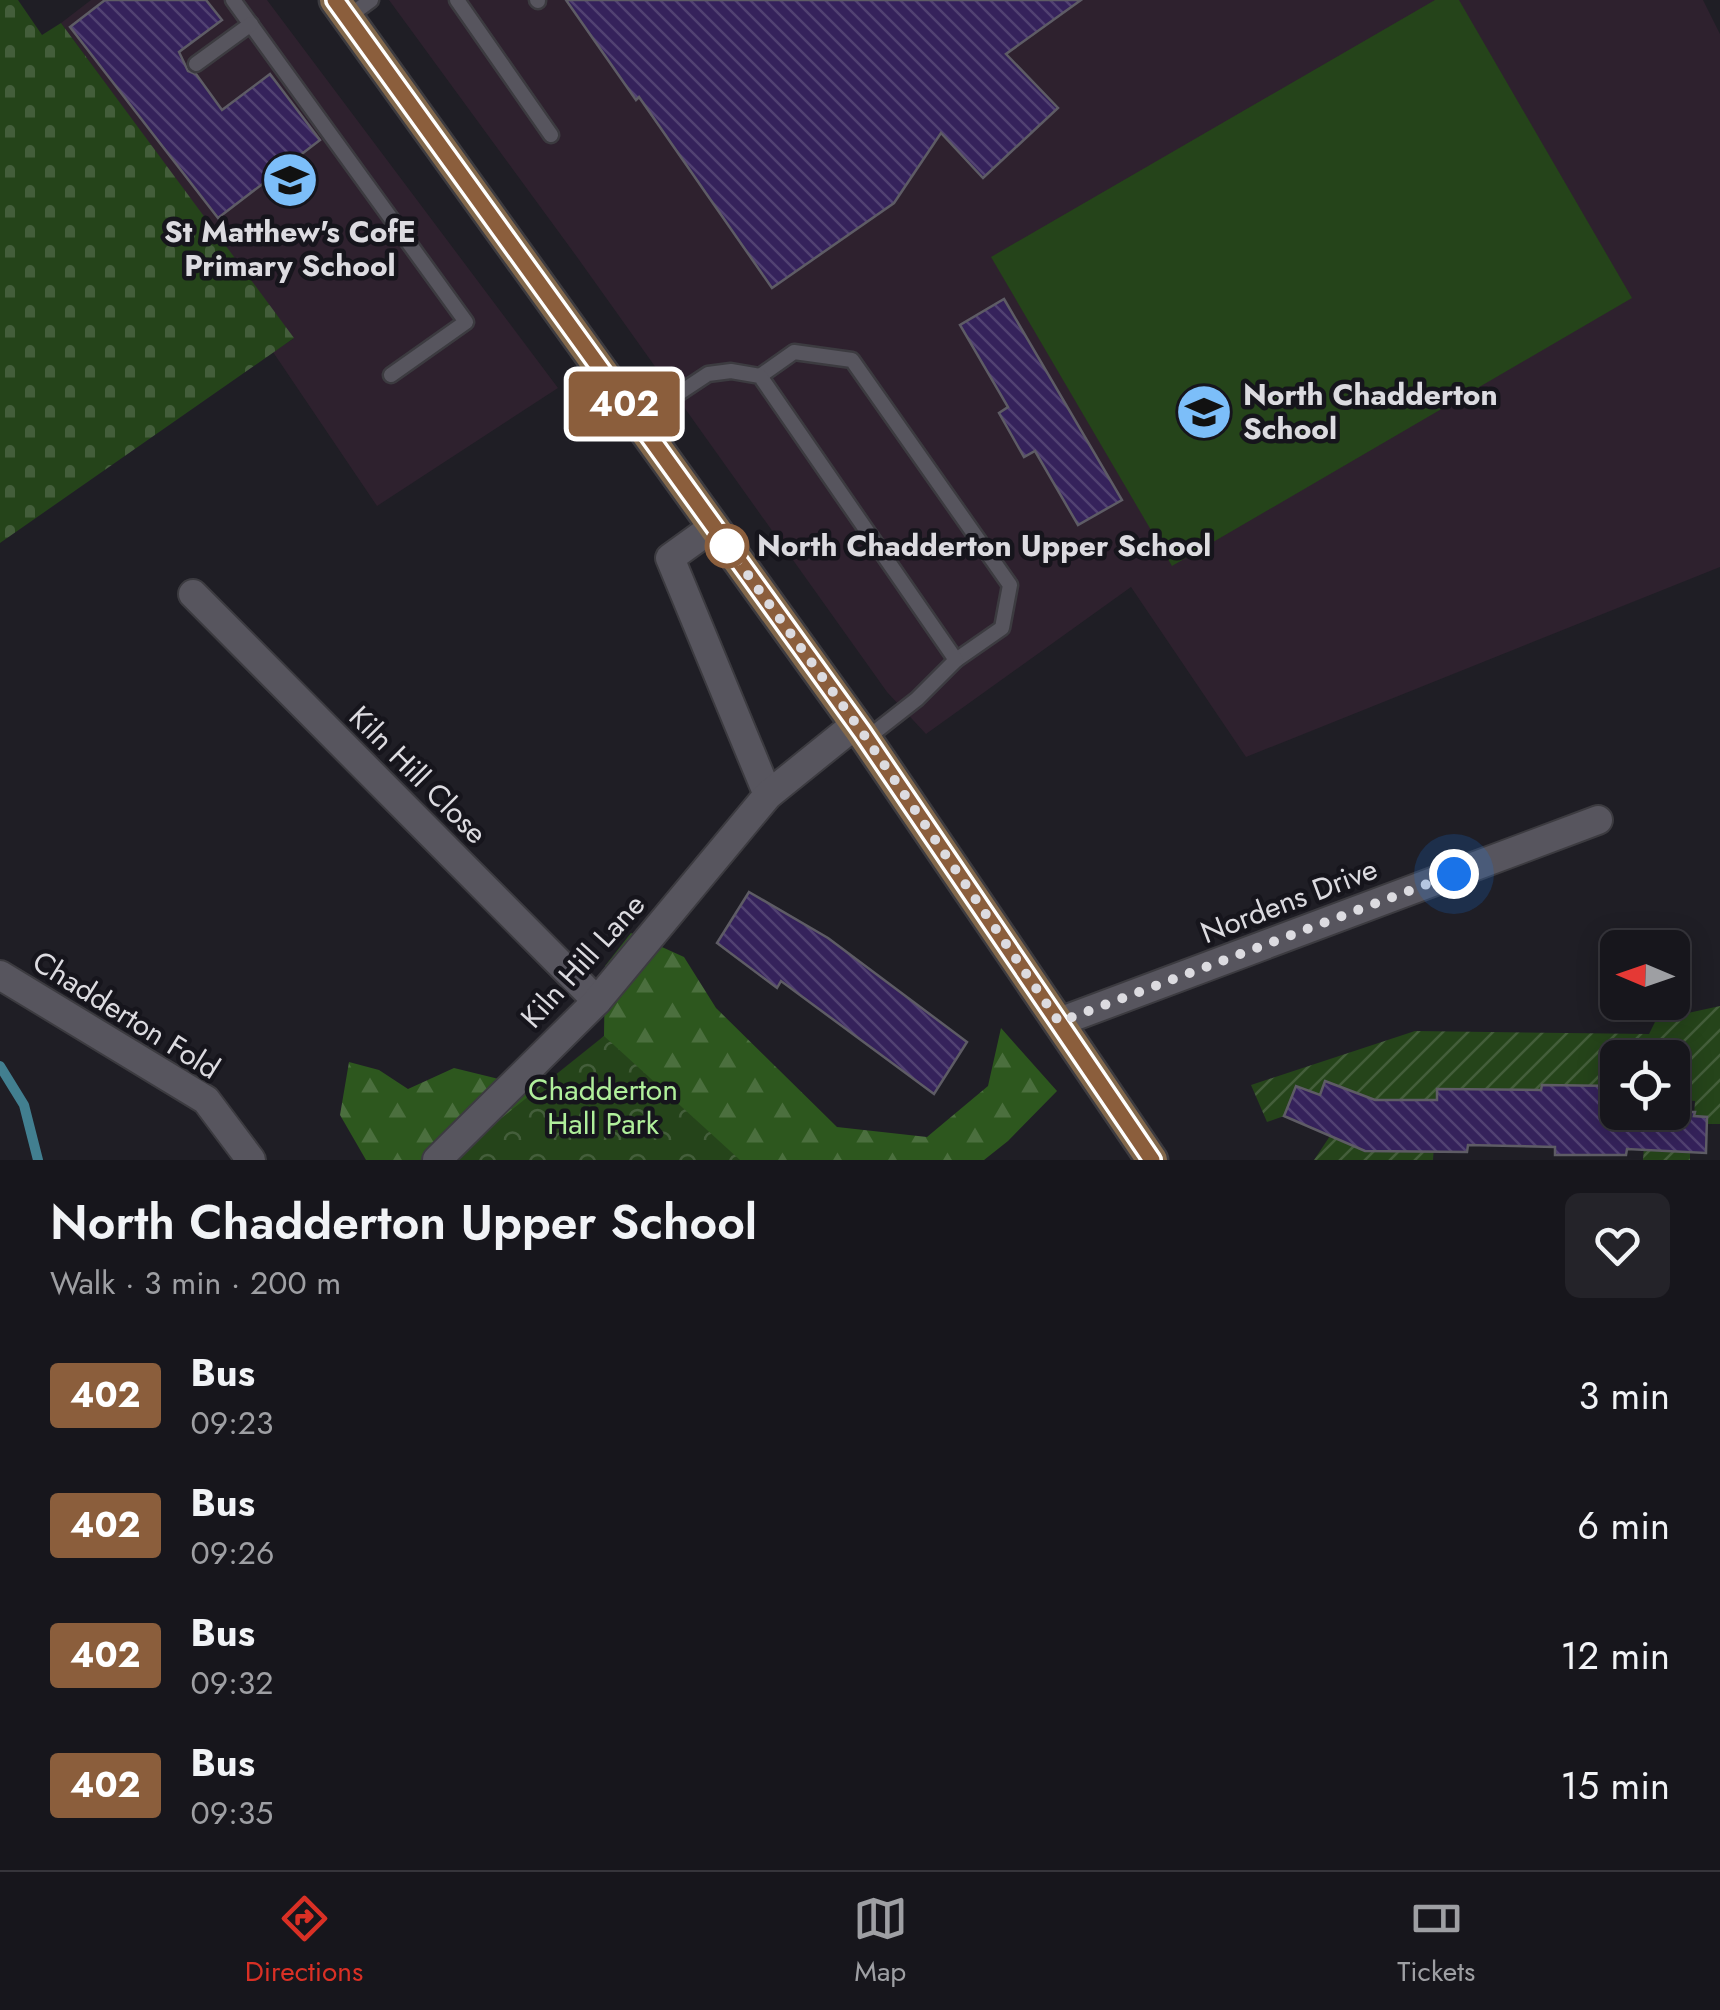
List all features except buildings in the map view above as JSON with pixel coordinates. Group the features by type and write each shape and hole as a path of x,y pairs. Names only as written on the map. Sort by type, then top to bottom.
{"main road":[{"path":"351,6 636,421 861,732 1152,1160"}],"street":[{"path":"712,526 670,558 768,794"},
{"name":"Kiln Hill Close","path":"193,594 597,1002"},
{"name":"Kiln Hill Lane","path":"437,1160 597,1002 768,794 861,732"},
{"name":"Nordens Drive","path":"1059,1022 1598,820"},
{"name":"Chadderton Fold","path":"0,975 206,1100 251,1160"}],"lane":[{"path":"233,0 466,322 391,375"},
{"path":"457,0 551,135"},
{"path":"196,64 251,24"},
{"path":"636,421 708,374 731,371 760,376 794,352 852,360 1010,584 1002,628 956,660 916,699 861,732"},
{"path":"760,376 956,660"}],"shaded area":[{"name":"St Matthew's CofE Primary School","path":"91,0 267,0 558,388 377,506 273,352 293,339 61,23"},
{"name":"North Chadderton School","path":"389,0 1703,0 1720,34 1720,567 1246,757 1131,587 926,734 887,692"}],"green space":[{"path":"0,0 18,0 42,35 61,23 294,338 0,543"},
{"path":"1435,0 1459,0 1632,298 1172,566 991,257"},
{"path":"631,933 684,957 716,1008 837,1127 927,1137 988,1086 1001,1028 1057,1091 984,1160 366,1160 340,1115 349,1062 379,1070 408,1089 454,1068 532,1087 570,1073 604,1036 605,966"},
{"path":"1720,1006 1720,1124 1707,1124 1707,1117 1694,1116 1695,1101 1690,1101 1690,1040 1600,1040 1600,1086 1542,1085 1540,1147 1536,1147 1537,1101 1524,1090 1438,1089 1433,1160 1314,1160 1330,1136 1368,1151 1379,1122 1386,1151 1425,1152 1426,1100 1386,1105 1325,1081 1320,1095 1296,1086 1284,1116 1267,1122 1251,1085 1415,1031 1649,1034 1656,1020 1690,1020 1690,1013"},
{"name":"Chadderton Hall Park","path":"604,1036 740,1160 449,1160"},
{"path":"1644,1146 1690,1152 1690,1160 1643,1160"}],"waterway":[{"path":"0,1066 24,1105 38,1160"}],"bus line":[{"name":"402","path":"335,0 862,732 1152,1160"}],"place":[{"name":"St Matthew's CofE Primary School","path":"290,180"},
{"name":"North Chadderton School","path":"1204,412"},
{"name":"North Chadderton Upper School","path":"727,546"}],"route":[{"path":"727,546 862,732 1059,1022 1454,874"}]}
